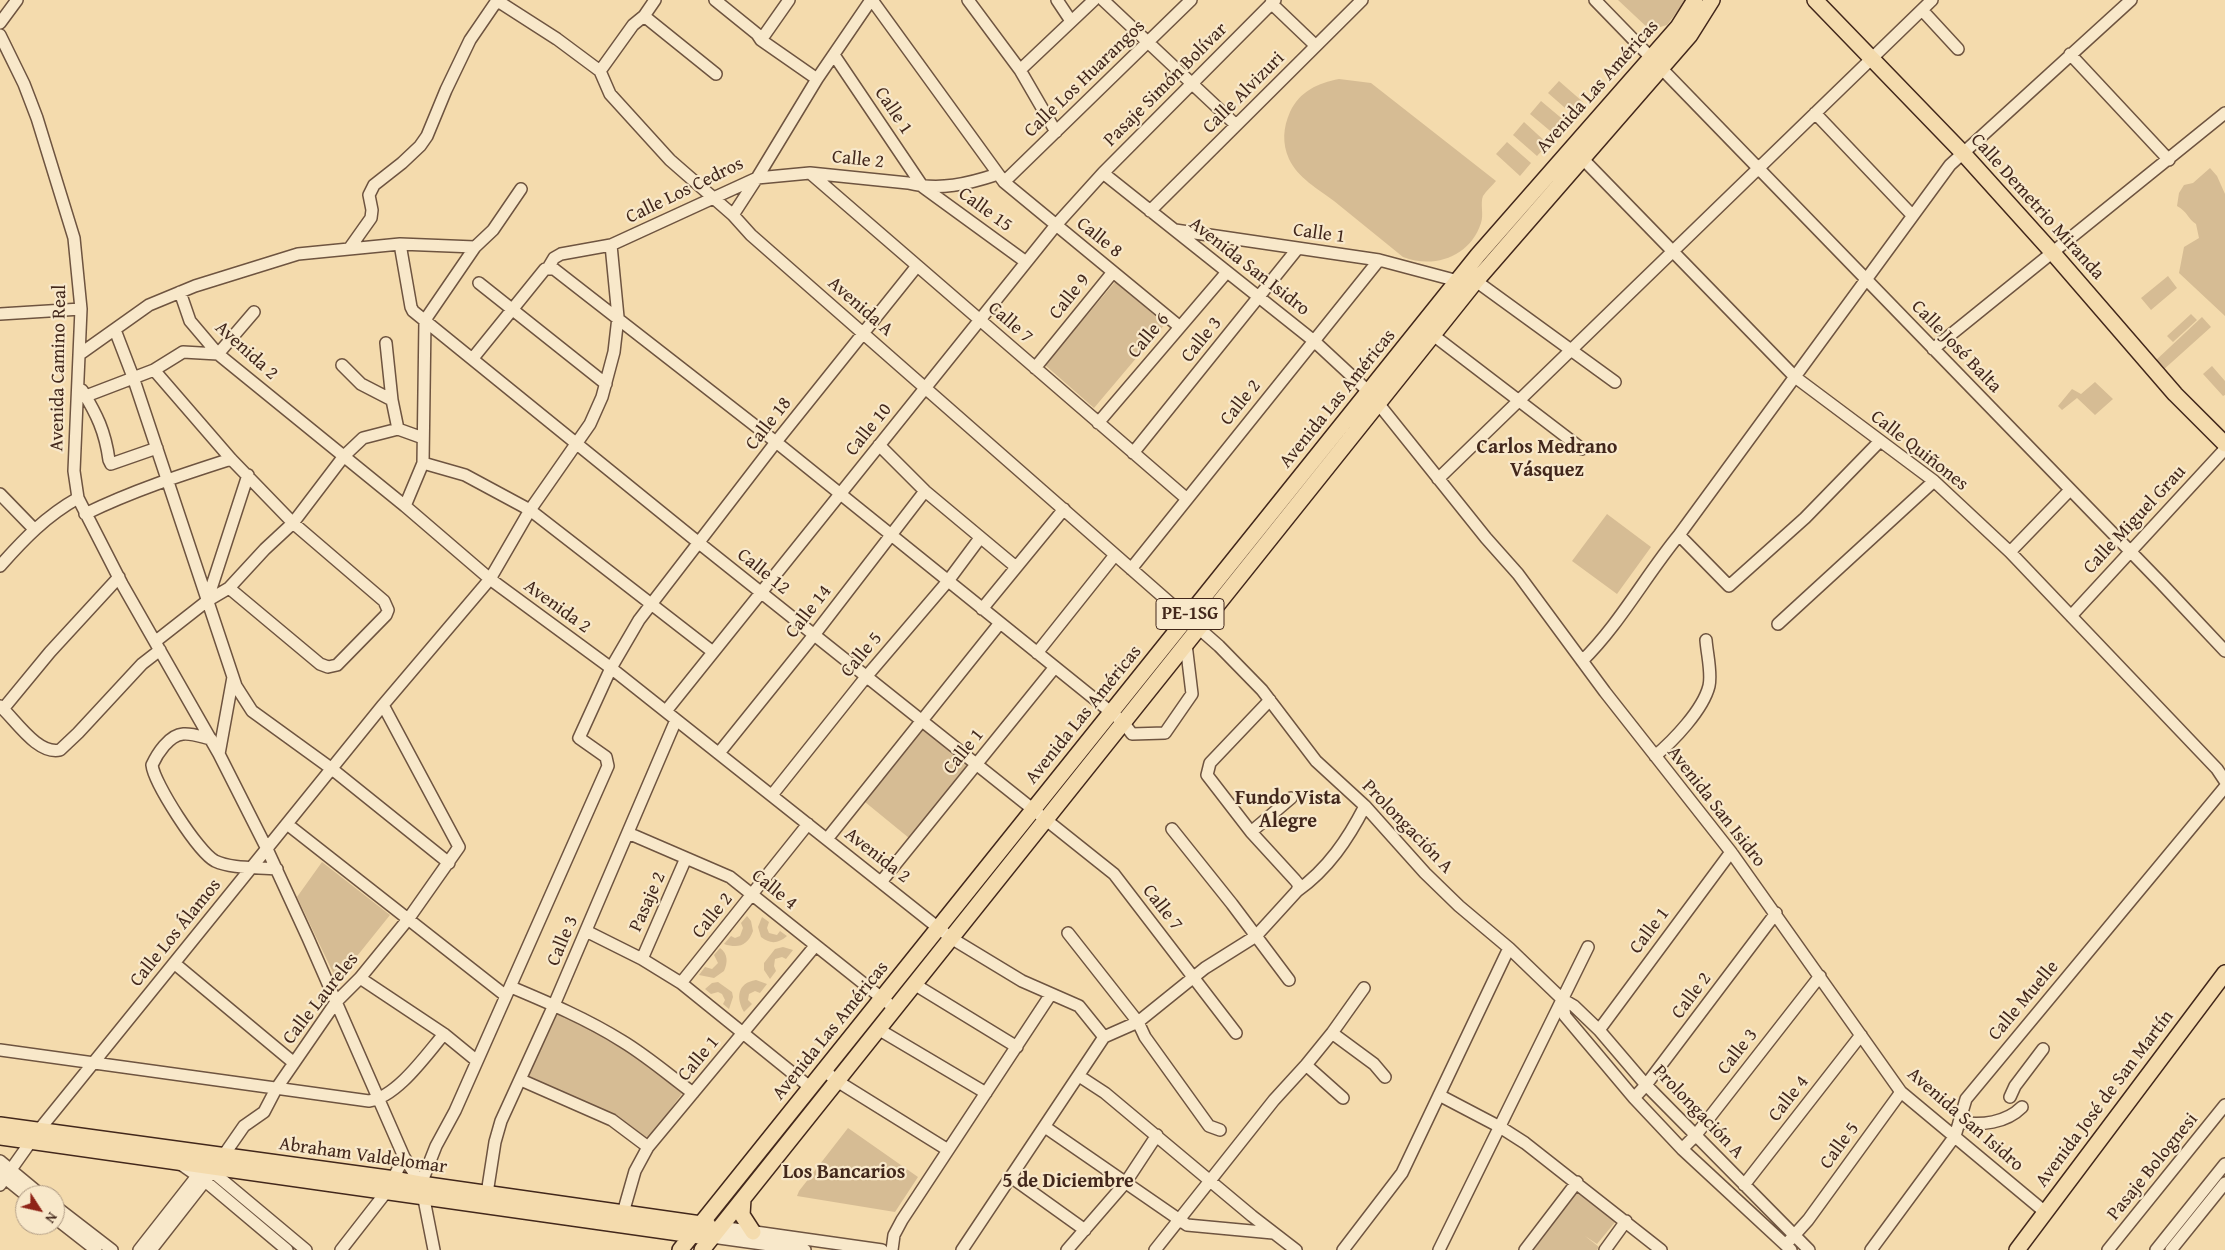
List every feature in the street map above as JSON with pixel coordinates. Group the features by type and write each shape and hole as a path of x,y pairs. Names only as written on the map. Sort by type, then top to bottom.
{"main road":[{"name":"Avenida Las Américas","path":"1656,63 1696,0"},
{"name":"Calle Demetrio Miranda","path":"1815,0 1962,152 2054,253 2175,394 2225,444"},
{"name":"Avenida Las Américas","path":"702,1250 878,1029 889,1004 939,928 1039,815 1118,717 1199,628 1374,397 1458,280 1577,152 1656,63 1694,29 1713,3"},
{"name":"Avenida Las Américas","path":"1118,717 1187,618 1374,397 1433,335 1577,152"},
{"name":"Avenida Las Américas","path":"680,1250 825,1071 889,1004 914,984 951,938 1039,815"},
{"name":"Avenida José de San Martín","path":"2017,1250 2221,983"},
{"name":"Avenida José de San Martín","path":"2026,1250 2221,983"},
{"name":"Abraham Valdelomar","path":"0,1125 34,1136 210,1168 391,1185 716,1232"},
{"name":"Abraham Valdelomar","path":"0,1138 34,1136 210,1168"},
{"path":"742,1199 741,1209 744,1220 758,1242"},
{"name":"Abraham Valdelomar","path":"576,1212 624,1208 697,1229"}],"street":[{"path":"0,23 17,0"},
{"path":"600,71 633,24 644,16 655,0"},
{"path":"715,0 762,40 817,79"},
{"path":"762,40 789,0"},
{"name":"Calle Los Cedros","path":"473,358 545,269 548,268 554,258 567,251 611,245 757,178 817,79 872,0"},
{"name":"Calle 8","path":"872,0 1001,178 1180,327"},
{"path":"968,0 1020,70 1056,132"},
{"path":"1057,0 1071,21"},
{"path":"1020,70 1094,0"},
{"path":"1103,0 1236,125"},
{"name":"Calle Los Huarangos","path":"1001,178 1056,132 1191,0"},
{"name":"Calle Alvizuri","path":"1150,211 1362,0"},
{"name":"Calle José Balta","path":"1595,0 1760,168 2225,651"},
{"path":"1438,479 1932,0"},
{"path":"1582,661 1605,633 1656,562 1679,535 1912,215 1962,152 2131,0"},
{"name":"Avenida A","path":"349,249 371,218 370,190 420,146 427,136 470,40 496,2 500,3 558,38 600,71 610,94 670,160 733,215 751,235 1199,628 1219,646 1270,700"},
{"path":"1273,2 1316,46"},
{"name":"Pasaje Simón Bolívar","path":"1103,173 1273,2"},
{"path":"1922,10 1958,49"},
{"path":"644,16 716,74"},
{"name":"Avenida Camino Real","path":"0,35 30,99 70,221 77,257 81,309 74,471 78,498 121,581 211,739 267,849 404,1158 423,1191"},
{"path":"2070,54 2169,160"},
{"name":"Calle 1","path":"834,55 923,187"},
{"path":"1815,113 1912,215"},
{"path":"1933,349 2225,114"},
{"name":"Calle Quiñones","path":"1577,152 1795,377 1934,481 2010,552 2217,770 2225,781"},
{"name":"Calle 2","path":"757,178 810,173 908,183 923,187 958,186 1001,178"},
{"name":"Calle 7","path":"810,173 1186,499"},
{"name":"Avenida San Isidro","path":"1103,173 1314,341 1374,397 1438,479 1518,574 1582,661 1730,852 1776,913 1901,1092 2045,1212"},
{"name":"Calle 10","path":"666,711 1056,225 1103,173"},
{"path":"733,215 757,178"},
{"name":"Calle 15","path":"923,187 1026,262"},
{"path":"406,506 423,463 425,320 475,247 493,230 521,189"},
{"name":"Calle 1","path":"1174,230 1379,260 1458,280"},
{"path":"80,354 148,305 180,292 298,254 400,244 475,247"},
{"name":"Calle 12","path":"400,244 410,306 425,320 699,543 1039,815"},
{"name":"Calle Los Álamos","path":"4,1177 34,1136 252,866 383,705 490,579 530,510 595,414 606,384 614,352 618,317 611,245"},
{"name":"Calle 3","path":"1134,453 1298,248"},
{"name":"Calle 2","path":"1131,569 1379,260"},
{"name":"Calle 18","path":"509,992 608,766 606,757 579,738 611,668 650,605 862,332 917,266"},
{"path":"548,268 558,271 618,317 724,404 776,442 1118,717 1132,734 1163,734 1167,732 1192,694 1186,644"},
{"name":"Calle 9","path":"1035,368 1113,272"},
{"name":"Calle 6","path":"1098,423 1227,272"},
{"path":"1476,281 1616,382"},
{"path":"479,283 606,384"},
{"name":"Avenida 2","path":"180,292 190,321 218,354 406,506 490,579 611,668 951,938 1022,981 1079,1006 1104,1037"},
{"path":"0,314 81,309"},
{"path":"86,396 154,370 183,352 218,354 254,312"},
{"path":"115,330 133,377 233,678 243,699 252,711 332,769 449,862"},
{"path":"1433,335 1582,449"},
{"path":"386,343 392,400 398,429"},
{"path":"342,366 361,384 392,400"},
{"path":"154,370 231,459 293,523 384,602 387,607 386,615 337,665 328,667 320,664 229,588"},
{"path":"79,384 104,430 111,464 157,448"},
{"path":"121,581 50,652 2,708 19,728 50,750 60,750 78,733 158,645 207,601 229,588 265,549 293,523 344,456 363,438 398,429 422,438"},
{"path":"1679,535 1729,586 1805,518 1880,441"},
{"path":"879,445 925,490 1016,567"},
{"name":"Calle Miguel Grau","path":"2071,616 2225,449"},
{"path":"85,514 113,500 231,459"},
{"path":"423,463 465,475 530,510 713,652"},
{"path":"207,601 248,475"},
{"path":"1778,624 1934,481"},
{"name":"Calle 14","path":"719,753 814,635 925,490"},
{"path":"2010,552 2070,490"},
{"path":"0,494 34,529"},
{"path":"0,566 34,529 59,509 78,498"},
{"path":"982,608 1064,510"},
{"name":"Calle 5","path":"772,795 866,677 948,581 980,538"},
{"path":"1037,653 1115,555"},
{"path":"827,839 1000,623"},
{"path":"1655,756 1702,703 1709,685 1706,640"},
{"name":"Calle 1","path":"881,882 1055,667"},
{"path":"219,754 233,678"},
{"path":"1270,700 1207,768 1207,775 1251,832 1295,880 1298,885 1298,891"},
{"name":"Prolongación A","path":"1270,700 1316,761 1365,806 1425,873 1458,906 1510,948 1562,998 1574,1006 1599,1030 1646,1086 1744,1185 1760,1198 1794,1246"},
{"name":"Calle Laureles","path":"210,1168 244,1126 264,1112 276,1089 336,1002 360,978 409,918 459,847 383,705"},
{"name":"Calle 3","path":"486,1200 498,1131 676,720"},
{"path":"211,739 182,734 174,737 156,755 152,765 153,773 175,811 207,854 215,860 227,864 276,870"},
{"name":"Calle Muelle","path":"1871,1250 1955,1136 1966,1098 2225,787"},
{"path":"1251,832 1291,798"},
{"path":"962,1250 1104,1037 1138,1022 1194,977 1256,936 1298,891 1316,878 1350,835 1365,806"},
{"name":"Calle 7","path":"1039,815 1114,874 1236,1033"},
{"path":"287,824 509,992 554,1005 624,1042 693,1094"},
{"name":"Calle 2","path":"681,983 808,824"},
{"path":"1172,829 1289,980"},
{"name":"Calle 4","path":"628,834 730,877 889,1004"},
{"name":"Calle 1","path":"1599,1030 1730,852"},
{"name":"Pasaje 2","path":"642,959 686,858"},
{"name":"Calle 2","path":"1634,1098 1646,1086 1776,913"},
{"path":"586,931 642,959 681,983 811,1088"},
{"path":"1068,933 1138,1022 1145,1037 1210,1126 1220,1130"},
{"name":"Calle 1","path":"624,1208 634,1171 648,1147 815,946"},
{"path":"1438,1250 1588,947"},
{"path":"1343,1250 1402,1173 1510,948"},
{"path":"174,963 294,1063"},
{"name":"Calle 3","path":"1682,1149 1695,1136 1820,976"},
{"path":"360,978 444,1034 477,1061"},
{"path":"914,984 1017,1047"},
{"path":"1155,1250 1274,1100 1332,1033 1364,988"},
{"path":"434,1250 423,1191 436,1146 455,1111 509,992"},
{"path":"892,1250 897,1228 1051,994"},
{"name":"Prolongación A","path":"1562,998 1565,1016 1634,1098 1682,1149 1794,1246"},
{"path":"878,1029 986,1093"},
{"path":"1332,1033 1374,1064 1385,1077"},
{"path":"0,1050 368,1100 378,1099 404,1080 444,1034"},
{"name":"Calle 4","path":"1744,1185 1862,1035"},
{"path":"2010,1098 2012,1084 2039,1049"},
{"path":"1306,1065 1343,1098"},
{"path":"825,1071 837,1081 948,1150"},
{"path":"1079,1076 1105,1093 1296,1250"},
{"path":"521,1080 612,1120 648,1147"},
{"name":"Calle 5","path":"1794,1246 1808,1220 1901,1092"},
{"path":"1439,1095 1500,1127 1577,1182 1661,1250"},
{"path":"1959,1122 1991,1123 2010,1116 2022,1107"},
{"name":"Pasaje Bolognesi","path":"2108,1250 2223,1110"},
{"path":"1045,1126 1188,1225 1275,1234"},
{"path":"1067,1250 1126,1182 1157,1135"},
{"path":"341,1250 391,1185 404,1158"},
{"path":"0,1161 4,1177 15,1186"},
{"path":"2156,1250 2225,1164"},
{"path":"139,1250 210,1168"},
{"path":"151,1250 210,1168"},
{"path":"210,1168 287,1250"},
{"path":"210,1168 306,1250"},
{"path":"4,1177 20,1185"},
{"path":"1011,1177 1085,1230"},
{"path":"1525,1250 1577,1182"},
{"path":"2171,1250 2225,1182"},
{"path":"65,1214 112,1250"},
{"path":"1605,1250 1626,1221"},
{"path":"65,1226 96,1250"},
{"path":"716,1232 804,1250"},
{"path":"758,1242 882,1250"}],"shaded area":[{"path":"1618,0 1686,0 1667,25 1650,30"},
{"path":"1339,79 1371,83 1496,181 1483,196 1482,220 1476,235 1460,252 1450,257 1427,262 1403,257 1309,183 1293,166 1284,141 1290,112 1304,93 1324,83"},
{"path":"1559,81 1583,102 1572,114 1548,93"},
{"path":"1541,101 1566,122 1555,135 1530,114"},
{"path":"1524,122 1548,144 1537,156 1513,135"},
{"path":"1507,142 1531,163 1520,176 1496,154"},
{"path":"2210,168 2217,176 2225,194 2225,316 2179,273 2184,247 2199,238 2196,224 2177,206 2179,193 2184,185 2193,183"},
{"path":"2168,276 2177,288 2151,310 2141,298"},
{"path":"1115,282 1165,324 1094,408 1045,365"},
{"path":"2191,314 2197,320 2173,342 2167,336"},
{"path":"2202,317 2211,327 2162,371 2154,362"},
{"path":"2212,366 2225,381 2225,395 2223,396 2203,374"},
{"path":"2095,382 2113,399 2095,415 2077,398 2062,410 2058,406 2072,389 2081,394"},
{"path":"1607,514 1651,547 1617,594 1572,561"},
{"path":"923,730 968,764 909,838 865,802"},
{"path":"322,862 390,915 337,981 297,897"},
{"path":"747,916 751,921 753,931 746,943 738,946 724,944 731,936 735,938 740,936 743,928 741,923"},
{"path":"762,917 769,922 767,928 769,933 777,935 780,931 787,936 780,941 774,942 761,937 758,927"},
{"path":"783,947 793,950 786,959 782,957 775,959 774,966 776,971 770,979 764,970 764,963 775,949"},
{"path":"720,948 725,953 726,958 724,971 714,978 699,975 705,967 712,969 718,963 714,955"},
{"path":"756,980 767,984 760,993 755,991 749,994 748,1000 752,1004 744,1012 739,997 740,992 745,984"},
{"path":"718,982 732,992 733,997 729,1009 723,1004 725,1000 722,994 718,992 711,994 705,989 712,983"},
{"path":"558,1013 624,1047 683,1092 648,1140 606,1113 527,1079"},
{"path":"848,1128 918,1177 895,1212 797,1196"},
{"path":"1577,1191 1616,1221 1597,1244 1585,1236 1599,1247 1597,1250 1531,1250"}],"district":[{"name":"Carlos Medrano Vásquez","path":"1547,460"},
{"name":"Fundo Vista Alegre","path":"1288,810"},
{"name":"Los Bancarios","path":"844,1173"},
{"name":"5 de Diciembre","path":"1068,1182"}]}
